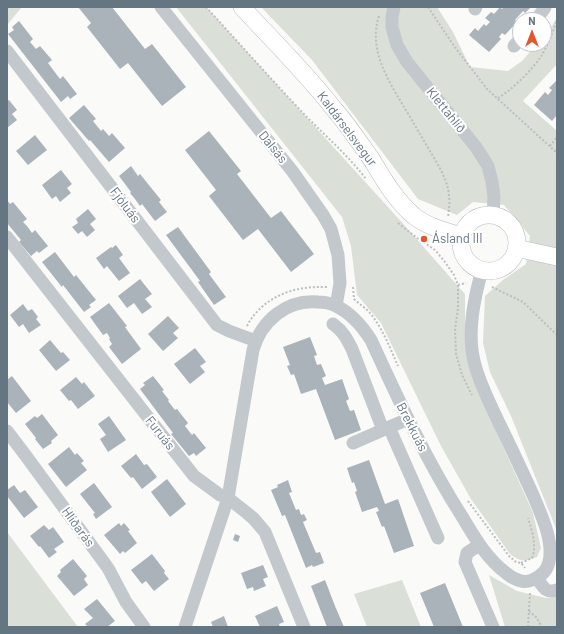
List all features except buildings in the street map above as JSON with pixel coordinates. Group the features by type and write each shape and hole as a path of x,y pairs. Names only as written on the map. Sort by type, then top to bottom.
{"main road":[{"name":"Kaldárselsvegur","path":"242,7 334,108 405,207 427,225 461,236"},
{"path":"486,215 493,216 500,218 511,227 515,234 516,248 510,262 504,266 497,270 482,270 475,268 465,258 462,251 461,236 468,224 473,220 486,215"},
{"path":"516,248 557,257"}],"street":[{"name":"Dalsás","path":"161,7 293,172 323,215 331,229 338,255 340,283 336,306"},
{"name":"Klettahlíð","path":"394,7 392,27 400,51 407,62 476,147 488,166 494,197 493,216"},
{"name":"Fjóluás","path":"7,51 217,325 256,341"},
{"name":"Furuás","path":"7,237 194,476 220,495 228,498 254,519 265,532 304,627"},
{"path":"482,270 478,284 471,328 473,359 476,372 522,469 548,535 550,553 553,561 542,575 537,578 544,589 549,591 557,590"},
{"name":"Brekkuás","path":"185,627 228,498 253,350 256,341 266,325 273,318 290,306 301,302 326,302 349,314 358,322 371,340 408,419 451,500 479,545 508,575 521,581 530,581 537,578"},
{"path":"333,324 340,329 347,338 386,428 438,538"},
{"path":"353,443 408,419"},
{"name":"Hlíðarás","path":"7,432 108,568 126,602 144,627"},
{"path":"479,545 467,553 465,562 493,627"}],"path":[{"path":"206,7 303,113 356,168 369,184"},
{"path":"428,7 454,46 487,88 557,153"},
{"path":"380,12 377,22 376,42 380,62 389,82 446,180 450,195 448,219"},
{"path":"498,98 507,93 527,74 542,55 557,20"},
{"path":"550,146 557,137"},
{"path":"397,221 417,238 435,250 454,275 458,285 458,308 455,330 456,354 462,375 473,398"},
{"path":"435,250 438,246"},
{"path":"458,285 467,282"},
{"path":"492,287 523,302 557,335"},
{"path":"525,568 521,563 532,558 534,552 534,544 528,516"},
{"path":"528,627 530,591"},
{"path":"529,611 536,617 542,627"}],"shaded area":[{"path":"7,7 22,7 7,25"},
{"path":"176,7 206,7 465,294 465,326 478,391 533,513 541,548 537,557 529,560 523,560 517,559 510,554 471,499 441,446 381,323 357,295 351,246 342,217"},
{"path":"261,7 437,7 453,32 470,67 508,71 522,61 530,52 552,52 552,26 557,17 557,64 523,101 557,131 557,531 511,416 490,372 483,343 485,296 503,280 526,264 530,236 504,205 473,202 457,215 418,199 312,60"},
{"path":"7,532 78,627 7,627"},
{"path":"489,575 517,591 546,598 557,597 557,627 505,627"},
{"path":"402,580 421,627 367,627 354,594"}],"place":[{"name":"Ásland III","path":"424,239"}]}
